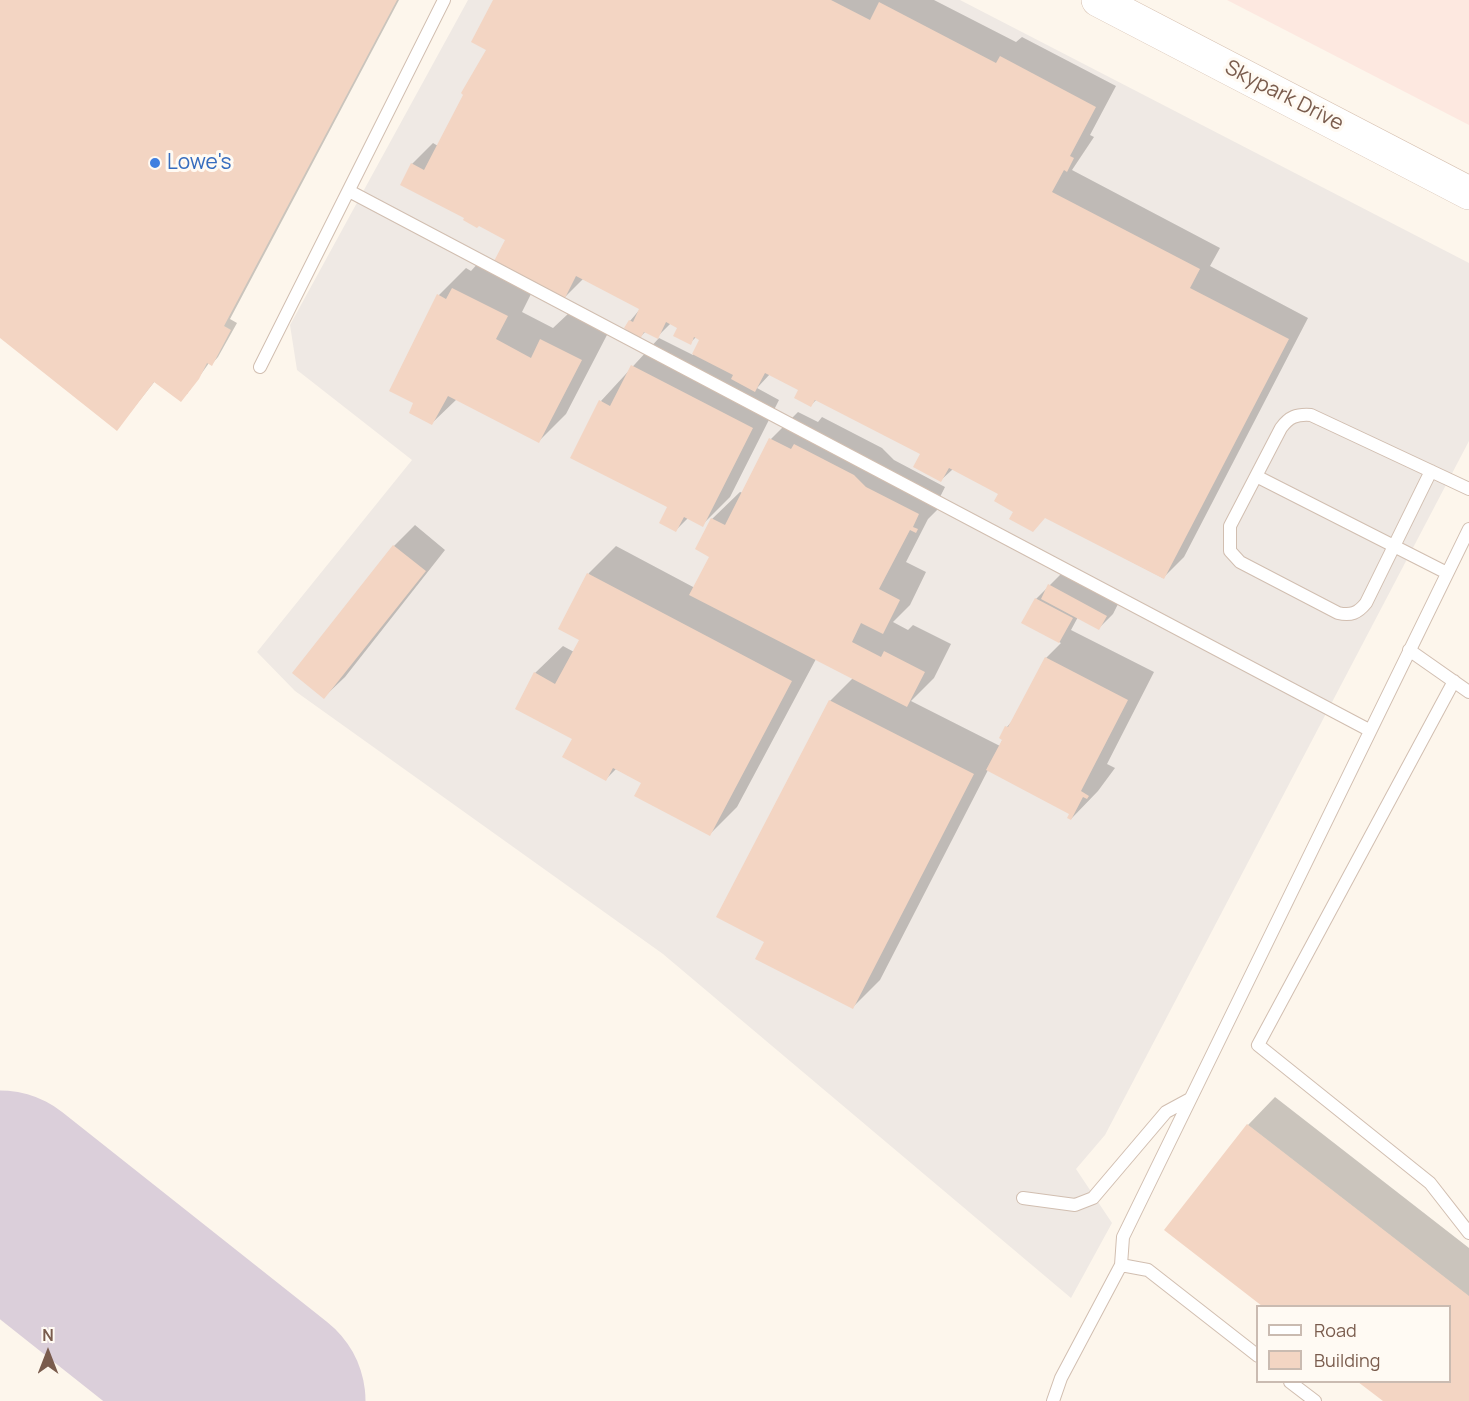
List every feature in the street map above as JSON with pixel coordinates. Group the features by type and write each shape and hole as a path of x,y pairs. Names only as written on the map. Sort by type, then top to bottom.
{"main road":[{"name":"Skypark Drive","path":"1098,0 1465,187"}],"lane":[{"path":"260,367 444,0"},
{"path":"349,191 1369,730"},
{"path":"1431,471 1366,603 1359,612 1347,615 1338,613 1240,562 1230,551 1230,525 1281,428 1288,419 1299,414 1311,415 1431,471 1469,489"},
{"path":"1256,476 1447,573"},
{"path":"1053,1401 1061,1378 1121,1265 1123,1237 1369,730 1469,530"},
{"path":"1409,650 1469,692"},
{"path":"1454,681 1258,1045 1430,1183 1469,1233"},
{"path":"1023,1198 1075,1205 1093,1198 1166,1112 1190,1099"},
{"path":"1121,1265 1148,1270 1256,1355"},
{"path":"1291,1383 1315,1401"}],"shaded area":[{"path":"468,0 960,0 1469,263 1469,441 1105,1135 1076,1169 1112,1223 1071,1298 663,954 295,691 257,652 412,460 297,370 290,325"},
{"path":"1227,0 1469,0 1469,125"}],"building":[{"name":"Lowe's","path":"0,0 397,0 224,326 231,330 212,366 207,363 199,379 181,402 154,382 117,431 0,338"},
{"path":"493,0 831,0 870,20 879,2 996,63 1000,56 1096,107 1070,156 1074,158 1067,172 1064,170 1052,192 1200,269 1190,288 1289,339 1164,579 1045,518 1033,532 1009,519 1013,512 994,501 998,494 949,468 941,482 913,467 920,454 815,400 811,407 794,398 798,390 765,373 755,392 731,379 733,375 692,354 699,340 694,337 691,345 673,336 677,328 666,322 658,339 644,332 640,339 624,328 629,320 633,322 639,309 576,276 563,302 492,265 505,240 479,226 477,228 463,220 464,218 400,185 411,163 424,170 463,95 461,93 486,50 471,42"},
{"path":"452,288 508,316 496,339 531,358 540,339 582,360 539,443 448,396 432,425 409,413 413,403 389,391 437,294 446,299"},
{"path":"631,365 753,428 703,527 684,517 676,532 659,523 667,507 570,458 599,400 610,406"},
{"path":"769,438 791,449 794,444 854,475 866,487 919,514 913,527 918,529 916,533 910,530 879,589 900,600 883,634 861,623 852,642 881,657 884,651 925,672 907,707 689,595 709,557 695,549 711,518 725,525"},
{"path":"393,545 426,571 324,699 292,673"},
{"path":"587,573 792,681 710,836 634,796 641,783 613,768 606,781 562,757 572,739 515,709 534,672 555,684 579,640 558,629"},
{"path":"1048,584 1107,616 1099,630 1041,599"},
{"path":"1035,598 1073,618 1059,643 1021,623"},
{"path":"1045,657 1128,700 1081,791 1089,796 1087,799 1083,797 1071,820 1067,818 1069,814 986,770 1002,740 999,738 1005,726 1008,727"},
{"path":"829,700 974,774 853,1009 755,959 764,942 716,917"},
{"path":"1247,1124 1469,1296 1469,1401 1383,1401 1359,1383 1451,1383 1451,1305 1261,1305 1164,1230"}],"runway":[{"path":"0,1191 265,1401"}],"place":[{"name":"Lowe's","path":"155,163"}]}
